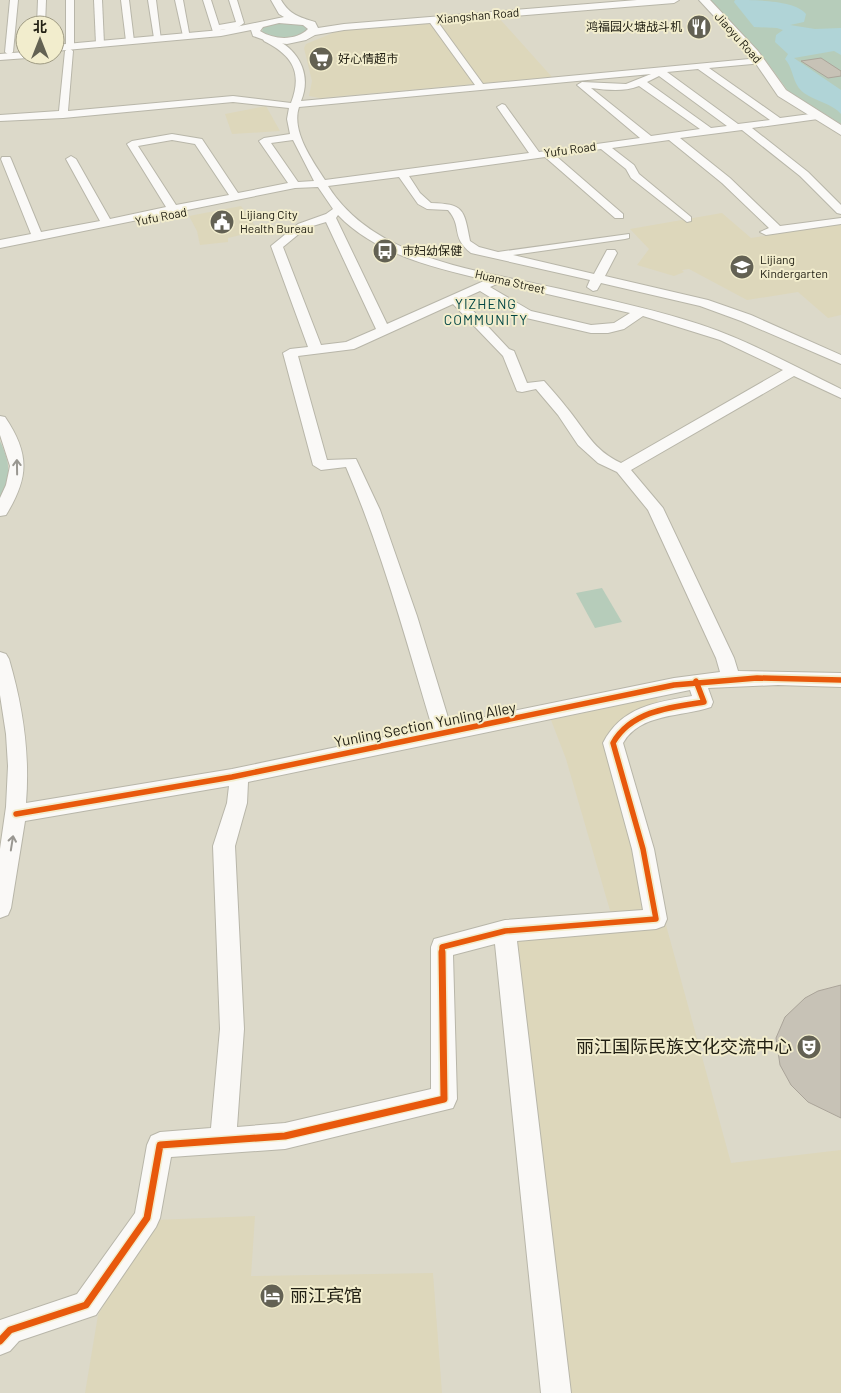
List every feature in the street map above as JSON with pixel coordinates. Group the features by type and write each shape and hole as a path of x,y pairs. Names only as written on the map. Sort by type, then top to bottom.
{"main road":[{"path":"267,39 255,32 271,12 268,0"},
{"path":"65,49 212,39 283,40 308,31 283,12 276,0"},
{"name":"Xiangshan Road","path":"308,31 352,24 644,0"},
{"name":"Xiangshan Road","path":"308,31 674,0"},
{"name":"Jiaoyu Road","path":"704,0 760,61 782,93 841,130"},
{"path":"65,50 100,44 187,36 216,30 295,20"}],"street":[{"path":"3,54 14,0"},
{"path":"41,15 42,0"},
{"path":"63,115 70,49 70,0"},
{"path":"98,0 100,44"},
{"path":"125,0 130,41"},
{"path":"152,0 158,38"},
{"path":"179,0 187,36"},
{"path":"207,0 216,30 240,23 233,0"},
{"path":"432,20 481,87"},
{"path":"296,60 298,48 308,31"},
{"path":"267,39 285,49 296,60"},
{"name":"Huama Street","path":"296,60 301,84 291,120 296,136 322,184 335,214 397,249 466,272 640,312 726,337 841,394"},
{"path":"0,118 63,115 233,99 294,105 760,61"},
{"path":"701,67 779,122"},
{"path":"548,81 558,86 582,85 618,88 632,85 654,76 658,71"},
{"path":"658,71 742,126 826,188 841,205"},
{"path":"639,81 709,131"},
{"path":"582,85 648,139"},
{"path":"502,107 541,154 619,216"},
{"name":"Yufu Road","path":"0,250 322,184 818,116"},
{"path":"742,126 804,174 841,211"},
{"path":"295,184 264,141 296,136"},
{"path":"671,136 708,163 777,230"},
{"path":"173,209 132,144 172,137 198,141 236,196"},
{"path":"602,145 630,167 635,176 687,219"},
{"path":"71,158 106,222"},
{"path":"6,159 37,236"},
{"path":"402,174 422,202 427,205 448,205 453,207 463,224 465,242 471,248 488,254 689,299 751,320 841,360"},
{"name":"Yufu Road","path":"0,244 295,184 322,184"},
{"path":"316,350 277,246 302,226 335,214 352,269 383,329"},
{"path":"763,233 841,221"},
{"path":"466,272 488,254 625,236"},
{"path":"586,299 611,253"},
{"path":"444,734 408,616 362,484 351,462 321,465 290,353 349,346 497,279"},
{"path":"481,287 527,314 591,329 608,329 619,326 640,312"},
{"path":"455,299 504,352 509,354 522,388 539,384 563,412 582,442 603,460 622,470 650,499 661,517 683,572 725,658 730,677"},
{"path":"726,337 751,320"},
{"path":"622,470 794,370"},
{"path":"0,420 16,453 18,470 16,485 0,511"},
{"path":"0,659 17,744 16,814 0,908"},
{"name":"Yunling Section Yunling Alley","path":"16,814 237,776 696,681 730,677 786,676 841,680"},
{"path":"0,1341 10,1330 86,1305 147,1218 160,1145 285,1136 444,1099 442,947 504,931 656,919 643,849 613,743 619,730 632,721 670,708 704,702 696,681"},
{"path":"223,1140 232,1029 224,846 239,802 237,776"},
{"path":"504,931 556,1393"}],"shaded area":[{"path":"498,17 552,77 320,98 309,96 312,81 304,48 306,44 340,30"},
{"path":"266,106 280,131 232,134 225,114"},
{"name":"Lijiang City Health Bureau","path":"241,206 256,227 251,228 253,232 228,238 228,242 200,245 197,231 189,216"},
{"name":"Lijiang Kindergarten","path":"722,213 751,238 841,224 841,315 828,318 798,292 747,300 689,269 682,270 684,272 674,276 637,265 649,249 630,229"},
{"path":"656,697 666,717 628,726 624,742 658,867 666,925 731,1163 841,1150 841,1393 565,1393 508,924 611,914 566,759 551,720"},
{"name":"丽江宾馆","path":"255,1216 251,1276 433,1273 442,1393 85,1393 98,1315 154,1220"}],"green space":[{"path":"710,0 841,0 841,124 788,91 764,58"},
{"path":"278,22 301,24 308,29 292,38 280,38 262,32 263,27"},
{"path":"0,441 8,464 8,476 0,499"},
{"path":"602,588 622,622 595,628 576,593"}],"water":[{"path":"735,0 784,3 801,9 806,14 804,22 790,25 815,29 841,28 841,55 834,51 794,58 841,90 841,114 804,93 797,85 785,59 788,54 775,42 776,35 783,30 754,27 734,2"}],"building":[{"path":"821,58 841,71 841,76 828,78 801,61"},
{"name":"丽江国际民族文化交流中心","path":"841,985 841,1118 808,1102 791,1085 780,1065 776,1038 785,1017 805,998 818,991"}],"cycle path":[{"path":"16,814 232,777 674,685 757,678 841,680"},
{"path":"0,1341 10,1330 86,1305 147,1218 160,1145 285,1136 444,1099 442,947 505,931 656,919 643,849 613,743 628,724 639,718 665,709 704,702 696,681"}],"place":[{"name":"鸿福园火塘战斗机","path":"699,27"},
{"name":"好心情超市","path":"321,59"},
{"name":"Lijiang City Health Bureau","path":"222,222"},
{"name":"市妇幼保健","path":"385,251"},
{"name":"Lijiang Kindergarten","path":"742,267"},
{"name":"丽江国际民族文化交流中心","path":"809,1047"},
{"name":"丽江宾馆","path":"272,1296"}],"district":[{"name":"YIZHENG COMMUNITY","path":"486,312"}]}
